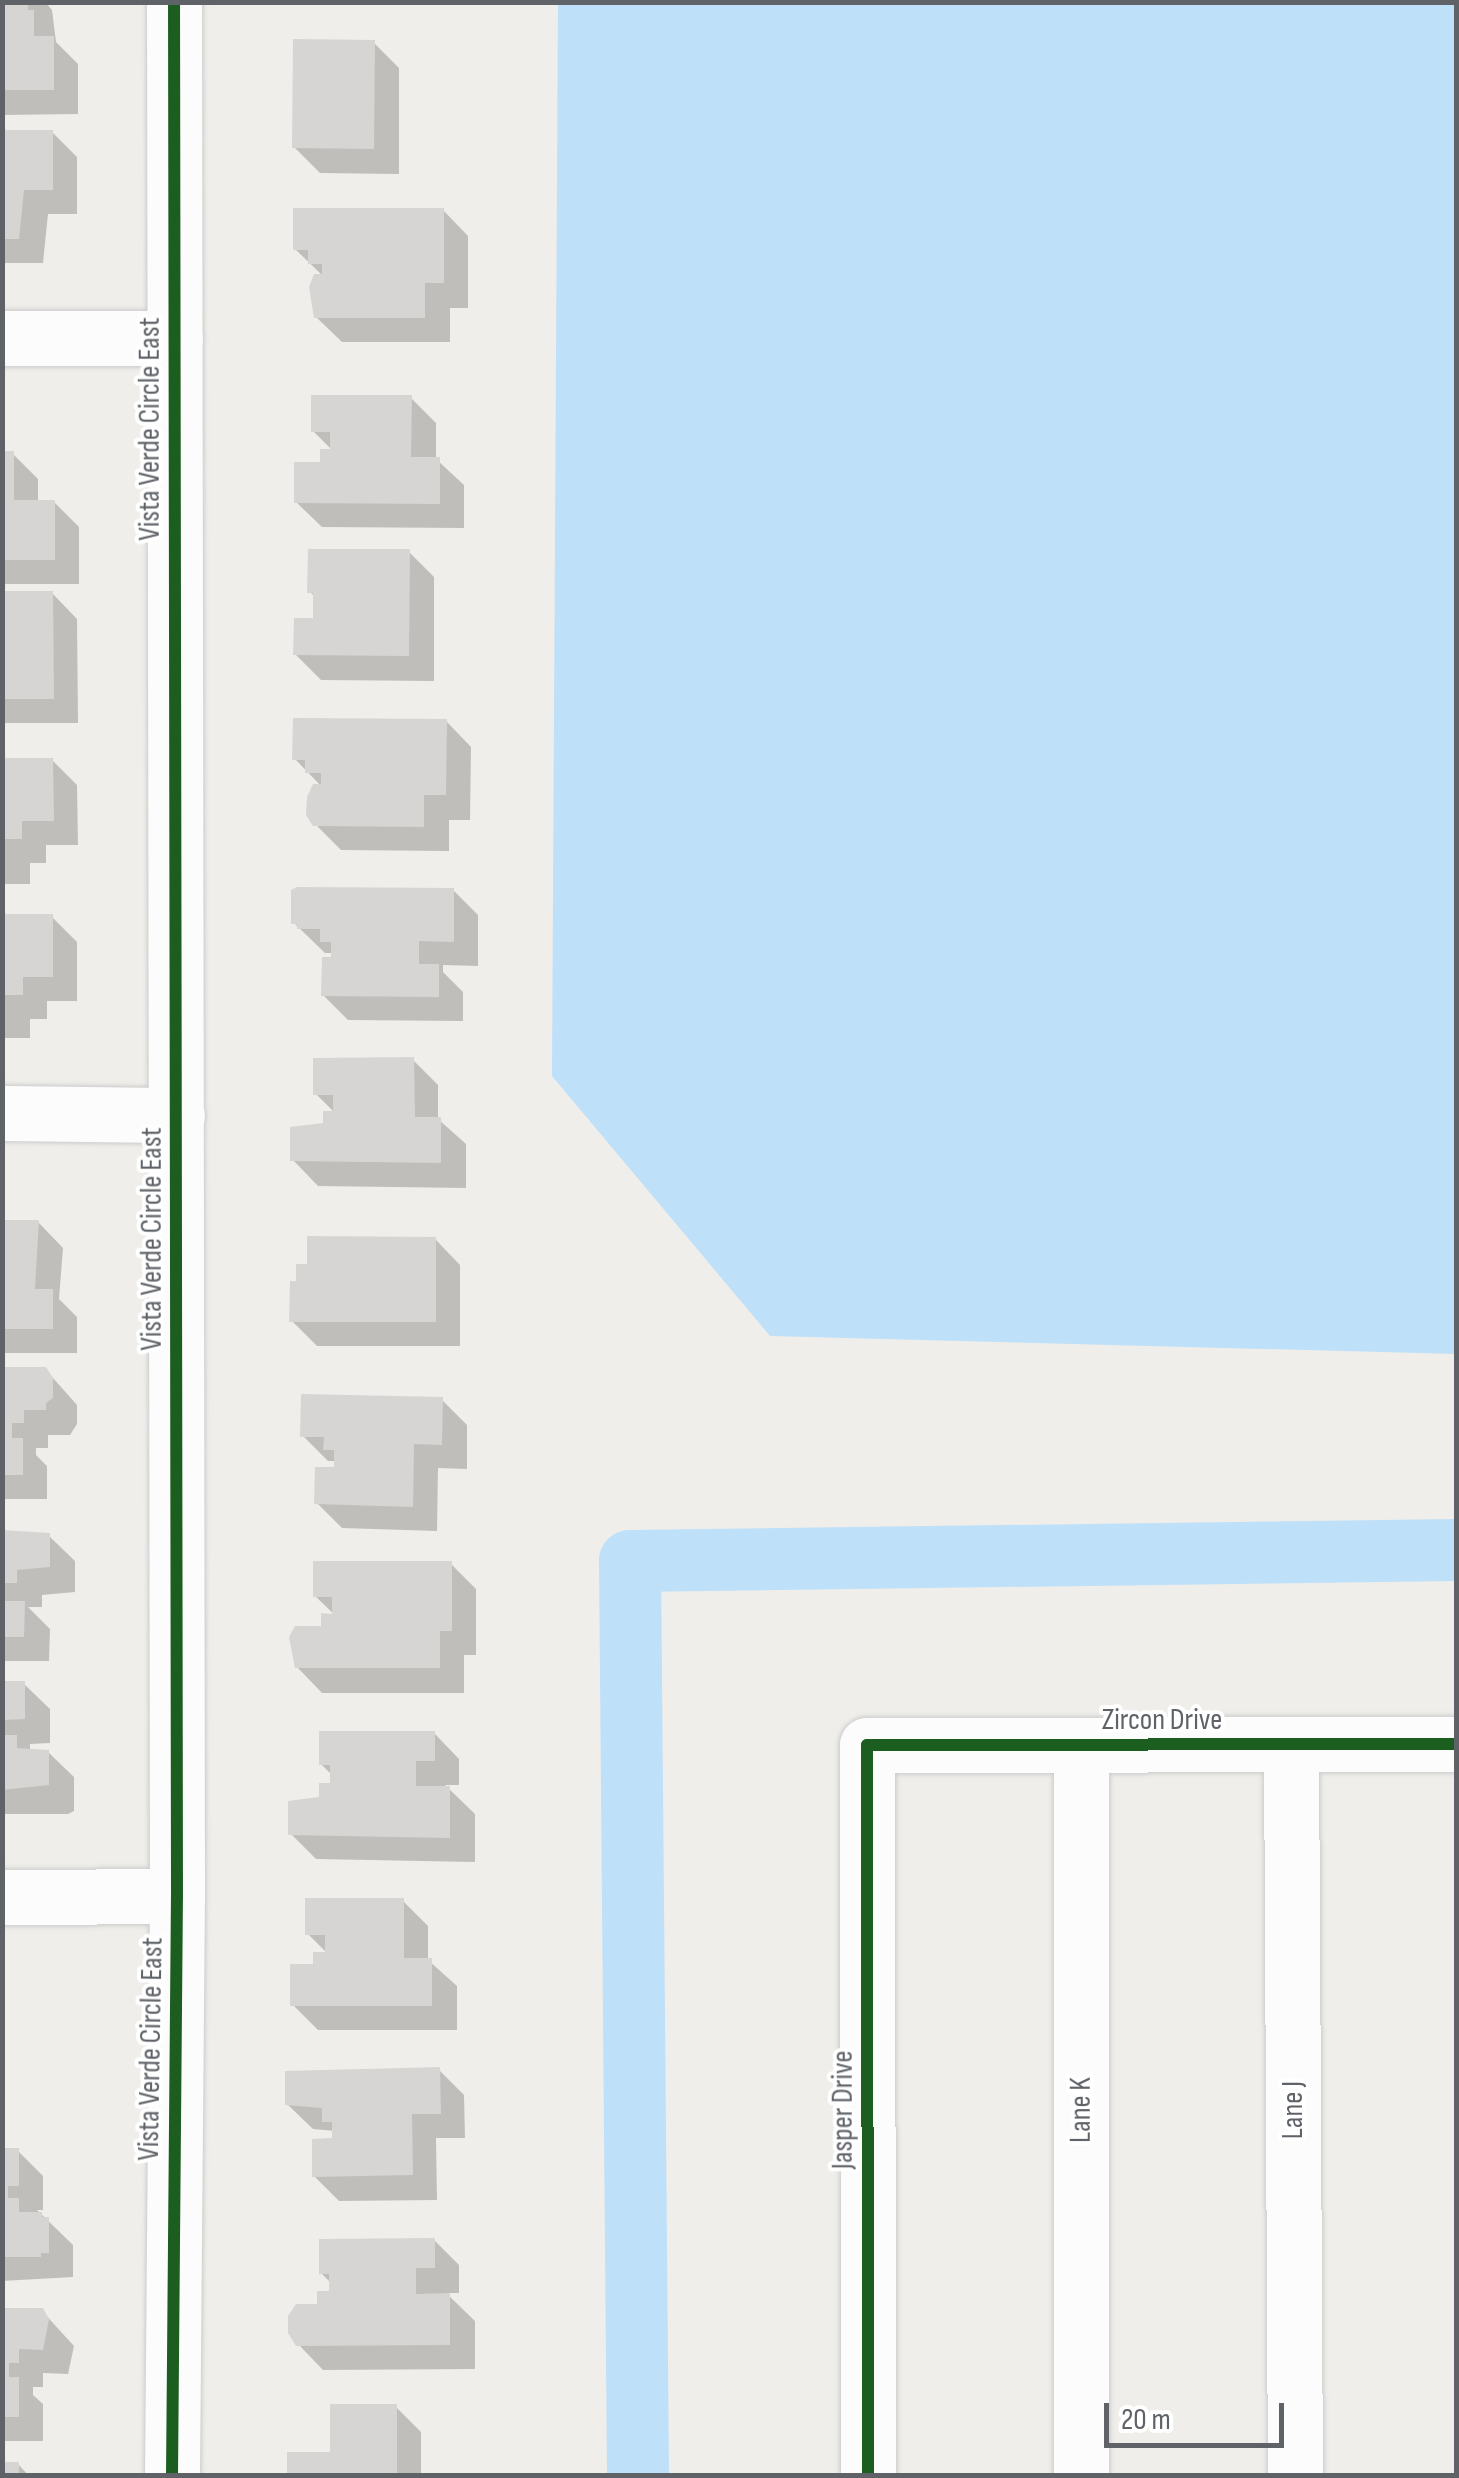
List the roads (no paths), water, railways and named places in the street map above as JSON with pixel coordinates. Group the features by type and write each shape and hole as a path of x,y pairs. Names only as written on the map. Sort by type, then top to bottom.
{"street":[{"name":"Vista Verde Circle East","path":"172,2476 178,1896 174,2"},
{"path":"2,338 175,338"},
{"path":"2,1114 176,1115"},
{"name":"Zircon Drive","path":"868,1745 1456,1744"},
{"name":"Jasper Drive","path":"868,1745 868,2476"},
{"name":"Lane K","path":"1081,1745 1081,2476"},
{"name":"Lane J","path":"1291,1745 1295,2476"},
{"path":"2,1897 178,1896"}],"water":[{"path":"558,3 1456,3 1456,1354 770,1336 552,1076"}],"waterway":[{"path":"638,2476 630,1561 1456,1550"}]}
